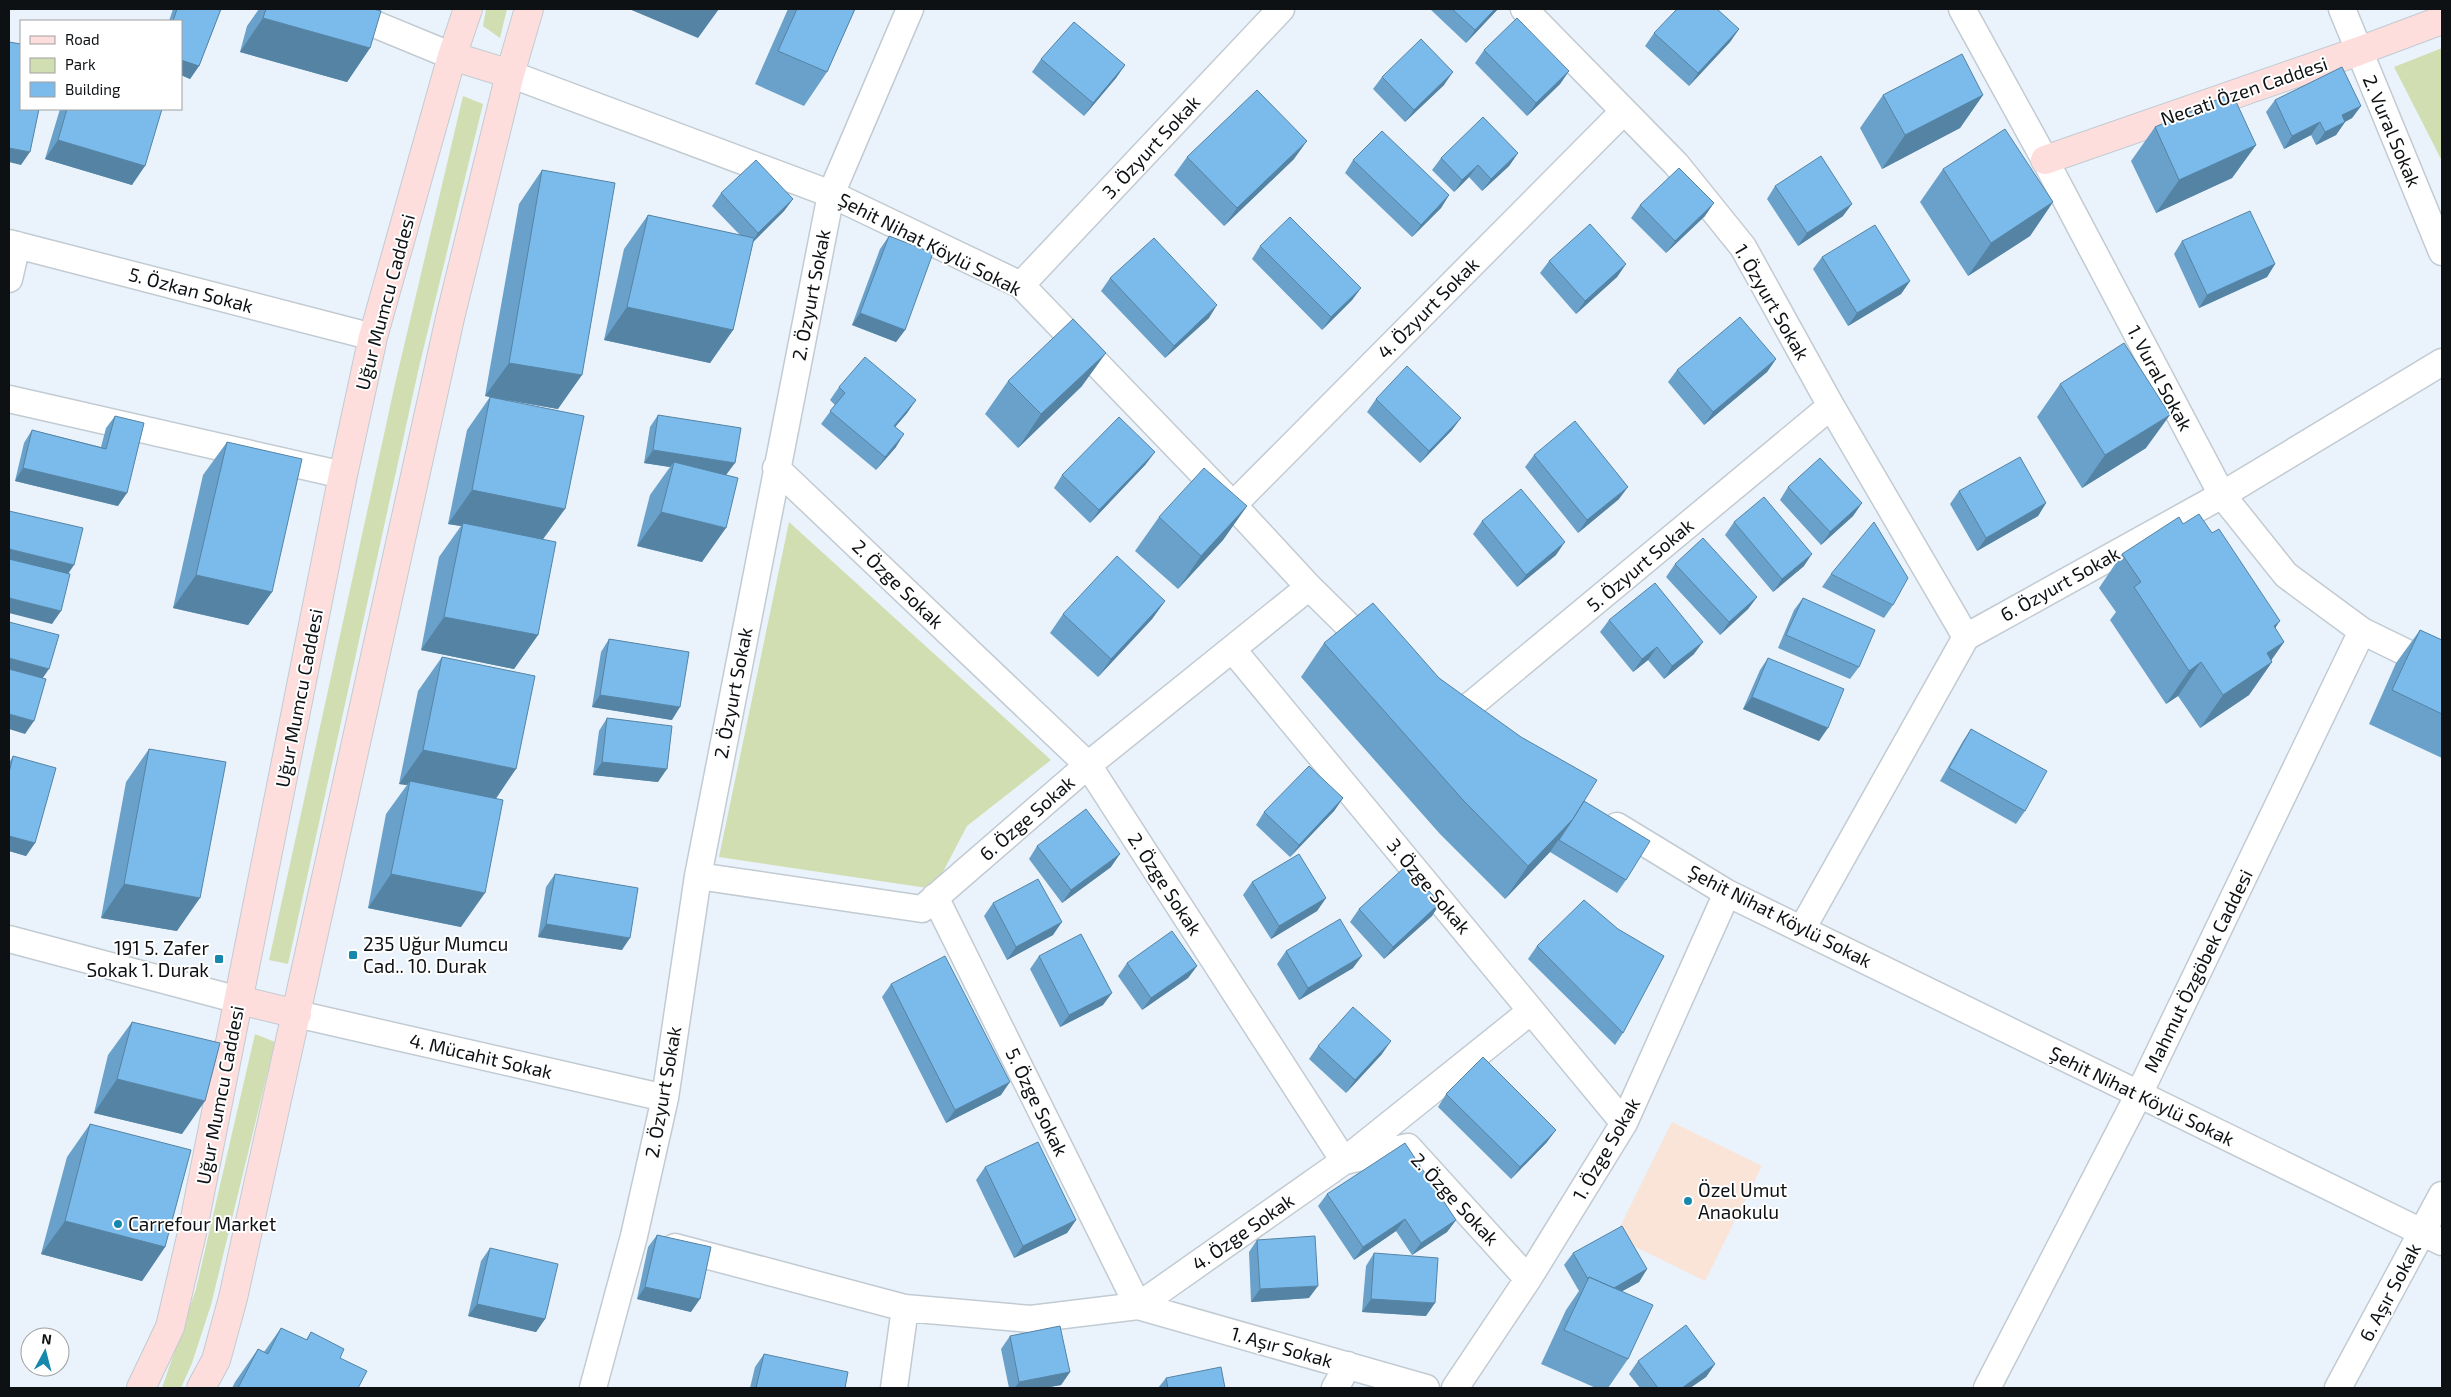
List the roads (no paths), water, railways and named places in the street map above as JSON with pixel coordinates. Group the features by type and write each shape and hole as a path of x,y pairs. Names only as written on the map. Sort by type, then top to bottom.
{"street":[{"path":"338,9 452,56 510,74"},
{"name":"Uğur Mumcu Caddesi","path":"142,1388 170,1327 192,1234 343,476 373,337 452,56 468,9"},
{"path":"201,1388 216,1360 233,1298 450,318 510,74 530,9"},
{"name":"2. Özyurt Sokak","path":"593,1388 634,1236 665,1098 698,876 776,468 831,194 910,9"},
{"name":"3. Özyurt Sokak","path":"1021,285 1281,9"},
{"name":"1. Özyurt Sokak","path":"1524,9 1676,164 1743,247 1831,406 1966,637"},
{"name":"1. Vural Sokak","path":"1962,9 2046,160 2222,495 2286,575 2362,631 2442,670"},
{"name":"2. Vural Sokak","path":"2342,9 2442,252"},
{"name":"Necati Özen Caddesi","path":"2046,160 2359,51 2442,20"},
{"name":"Şehit Nihat Köylü Sokak","path":"510,74 831,194 1021,285 1233,505 1309,587 1392,669"},
{"name":"4. Özyurt Sokak","path":"1233,505 1623,112"},
{"path":"9,279 13,244"},
{"name":"5. Özkan Sokak","path":"13,244 373,337"},
{"name":"6. Özyurt Sokak","path":"1966,637 2222,495 2442,362"},
{"path":"9,399 343,476"},
{"name":"5. Özyurt Sokak","path":"1474,739 1441,717 1831,406"},
{"name":"2. Özge Sokak","path":"776,468 1088,765 1344,1160 1408,1147 1528,1279"},
{"name":"6. Özge Sokak","path":"698,876 922,909 1088,765 1309,587"},
{"name":"Mahmut Özgöbek Caddesi","path":"1987,1388 2139,1094 2362,631"},
{"path":"1802,929 1966,637"},
{"name":"3. Özge Sokak","path":"1233,650 1624,1123"},
{"name":"Şehit Nihat Köylü Sokak","path":"1600,816 1727,893 2432,1237"},
{"name":"1. Özge Sokak","path":"1455,1388 1528,1279 1624,1123 1727,893"},
{"name":"5. Özge Sokak","path":"935,897 1138,1306"},
{"path":"9,939 297,1014"},
{"name":"4. Özge Sokak","path":"634,1236 905,1308 1031,1320 1138,1306 1344,1160 1531,1011"},
{"name":"4. Mücahit Sokak","path":"297,1014 665,1098"},
{"name":"6. Aşır Sokak","path":"2338,1388 2432,1237 2442,1195"},
{"name":"1. Aşır Sokak","path":"1138,1306 1426,1388"},
{"path":"894,1388 905,1308"},
{"path":"1335,1388 1348,1365"}],"place":[{"name":"235 Uğur Mumcu Cad.. 10. Durak","path":"353,955"},
{"name":"191 5. Zafer Sokak 1. Durak","path":"219,959"},
{"name":"Özel Umut Anaokulu","path":"1688,1201"},
{"name":"Carrefour Market","path":"118,1224"}]}
